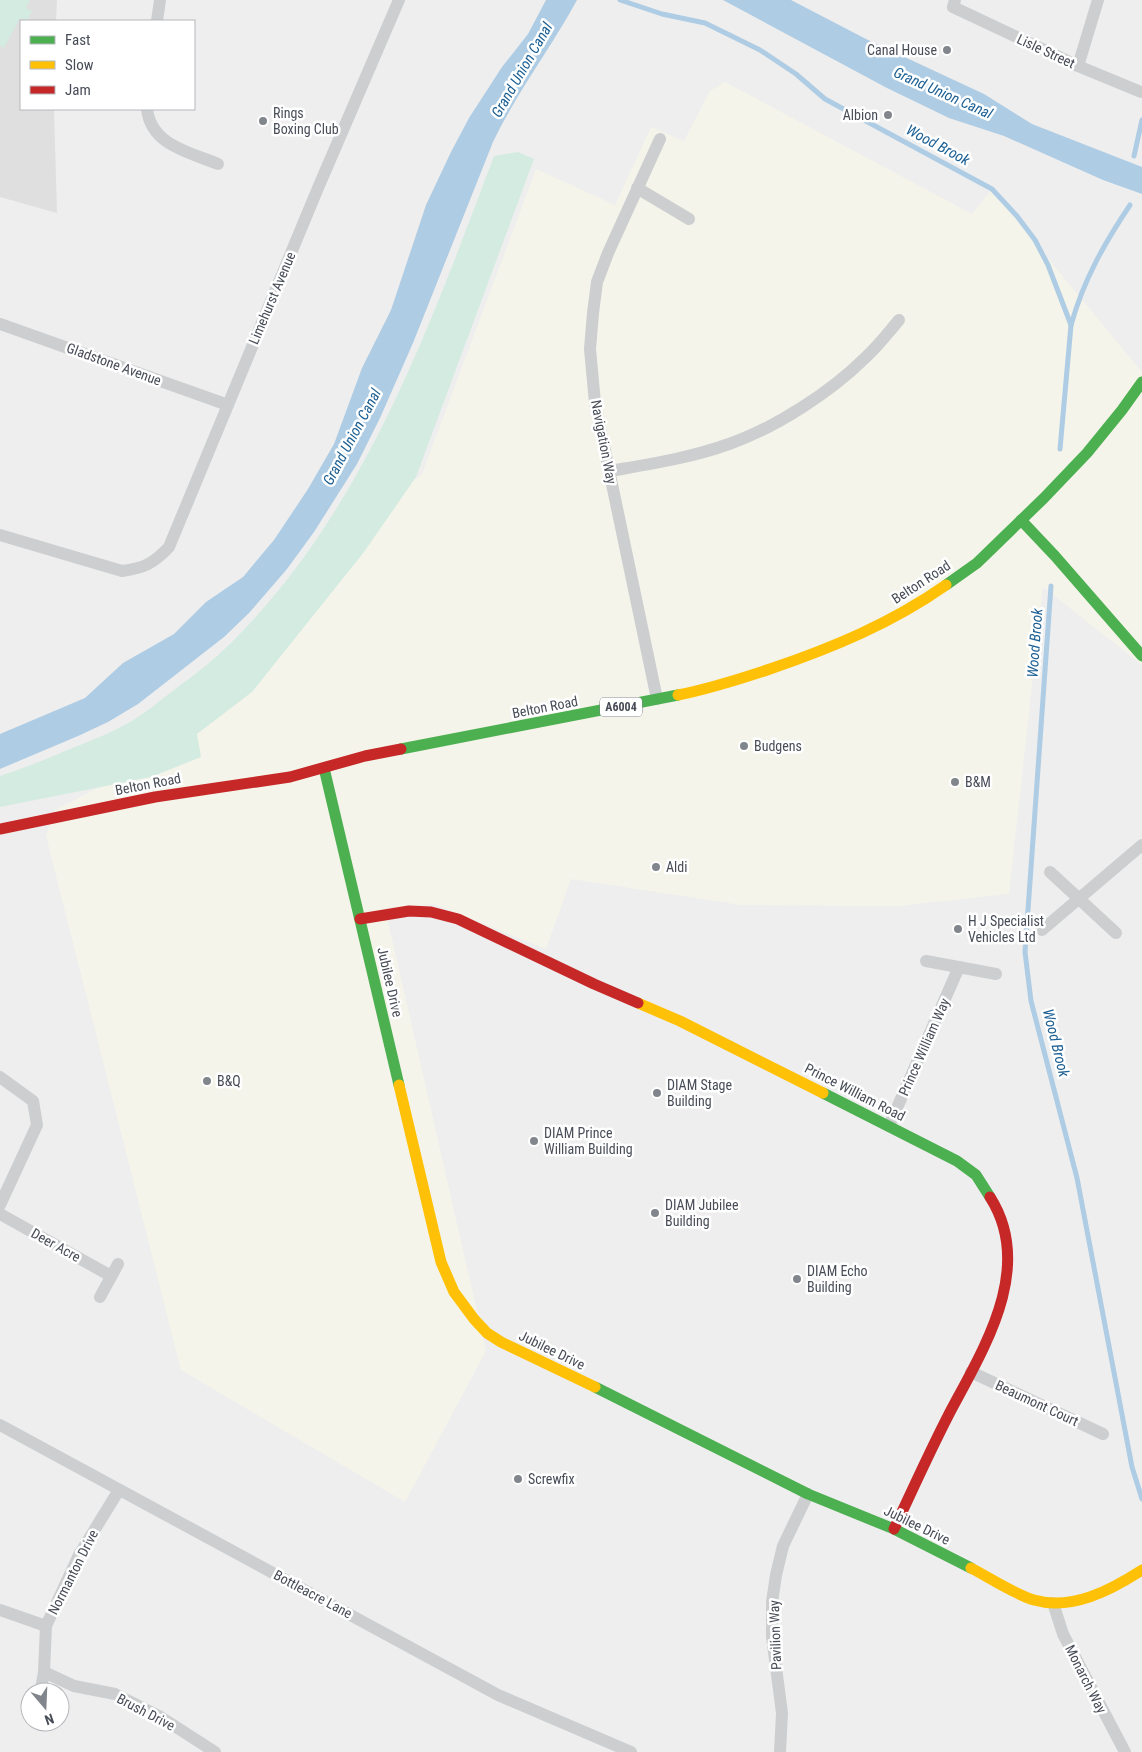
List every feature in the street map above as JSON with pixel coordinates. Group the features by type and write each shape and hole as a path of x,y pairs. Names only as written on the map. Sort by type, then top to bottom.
{"street":[{"path":"156,20 160,0"},
{"name":"Limehurst Avenue","path":"0,535 122,571 139,568 155,561 169,547 318,188 400,0"},
{"path":"1078,66 1098,0"},
{"name":"Lisle Street","path":"954,3 1078,66 1141,92"},
{"path":"147,110 153,128 165,142 218,164"},
{"name":"Navigation Way","path":"657,700 595,403 590,349 597,282 608,252 660,138"},
{"path":"637,188 690,219"},
{"path":"610,471 684,457 729,444 764,428 799,409 845,377 867,357 899,320"},
{"name":"Gladstone Avenue","path":"0,324 228,405"},
{"name":"Belton Road","path":"0,829 155,797 290,777 365,756 657,700 746,678 815,654 897,616 932,595 976,563 1093,446 1142,382"},
{"path":"1021,520 1142,656"},
{"name":"Jubilee Drive","path":"324,768 441,1262 454,1292 487,1333 523,1354 646,1411 808,1494 894,1529 1031,1599 1052,1603 1068,1603 1124,1582 1142,1570"},
{"path":"1042,930 1142,845"},
{"path":"1050,872 1116,933"},
{"name":"Prince William Road","path":"360,919 400,910 416,910 458,919 594,984 680,1022 957,1161 977,1176 990,1196 1006,1230 1009,1250 1006,1289 1001,1309 929,1453 894,1529"},
{"path":"926,961 996,974"},
{"name":"Prince William Way","path":"889,1126 959,967"},
{"path":"0,1077 33,1101 37,1125 0,1204"},
{"name":"Deer Acre","path":"0,1214 111,1276"},
{"path":"100,1297 118,1264"},
{"name":"Beaumont Court","path":"971,1372 1103,1434"},
{"name":"Bottleacre Lane","path":"0,1425 498,1695 631,1752"},
{"name":"Normanton Drive","path":"42,1682 46,1626 79,1555 119,1490"},
{"name":"Pavilion Way","path":"780,1752 782,1713 772,1636 772,1602 783,1546 808,1494"},
{"name":"Monarch Way","path":"1052,1603 1063,1634 1124,1752"},
{"path":"0,1610 46,1626"},
{"name":"Brush Drive","path":"44,1672 74,1686 115,1694 159,1716 215,1752"}],"shaded area":[{"path":"0,0 57,0 56,20 20,20 20,110 54,110 57,213 0,197"},
{"path":"725,82 972,214 991,190 1142,372 1142,665 1043,587 1009,894 898,906 741,905 571,879 546,949 434,904 385,908 486,1351 405,1502 181,1370 46,836 55,810 104,785 360,521 422,474 536,169 615,205 651,127 684,141 710,91"}],"green space":[{"path":"0,0 30,0 26,8 32,11 28,20 20,18 4,48 0,46"},
{"path":"518,152 534,159 416,477 364,552 252,692 197,734 201,757 151,777 0,807 0,776 100,737 123,726 147,711 218,655 279,590 320,534 356,475 388,414 418,350 494,156"}],"water":[{"name":"Grand Union Canal","path":"546,0 577,0 513,105 493,142 413,343 380,418 357,464 314,532 287,569 249,613 224,637 138,704 108,722 0,769 0,734 85,698 123,663 174,634 206,602 243,577 274,540 308,489 334,444 362,368 391,310 426,205 451,152 469,118 502,67 528,34"},
{"name":"Grand Union Canal","path":"723,0 791,0 866,39 984,94 1032,124 1142,167 1142,194 1103,180 1004,136 949,118 887,88"}],"waterway":[{"name":"Wood Brook","path":"620,0 662,14 705,23 760,50 796,74 825,99 992,189 1017,216 1035,240 1048,265 1071,325 1060,449"},
{"path":"1134,156 1142,120"},
{"path":"1071,325 1082,292 1096,262 1130,205"},
{"name":"Wood Brook","path":"1051,586 1025,952 1031,1001 1077,1178 1132,1467 1142,1499"}],"traffic: fast":[{"path":"946,585 977,563 1044,498 1087,453 1142,382"},
{"path":"1021,520 1142,656"},
{"path":"401,749 678,695"},
{"path":"324,768 399,1085"},
{"path":"823,1093 957,1161 976,1175 990,1197"},
{"path":"595,1387 808,1494 894,1529 971,1568"}],"traffic: slow":[{"path":"678,695 713,687 793,661 839,643 883,623 946,585"},
{"path":"638,1003 680,1021 823,1093"},
{"path":"399,1085 441,1262 454,1292 487,1333 501,1342 595,1387"},
{"path":"971,1568 1018,1594 1048,1603 1063,1603 1091,1597 1117,1585 1142,1570"}],"traffic: jam":[{"path":"0,829 155,797 290,777 365,756 401,749"},
{"path":"360,919 409,911 431,912 458,919 638,1003"},
{"path":"894,1529 988,1337 999,1309 1006,1281 1008,1252 1003,1224 990,1197"}],"place":[{"name":"Canal House","path":"947,50"},
{"name":"Albion","path":"888,115"},
{"name":"Rings Boxing Club","path":"263,121"},
{"name":"Budgens","path":"744,746"},
{"name":"B&M","path":"955,782"},
{"name":"Aldi","path":"656,867"},
{"name":"H J Specialist Vehicles Ltd","path":"958,929"},
{"name":"B&Q","path":"207,1081"},
{"name":"DIAM Stage Building","path":"657,1093"},
{"name":"DIAM Prince William Building","path":"534,1141"},
{"name":"DIAM Jubilee Building","path":"655,1213"},
{"name":"DIAM Echo Building","path":"797,1279"},
{"name":"Screwfix","path":"518,1479"}]}
